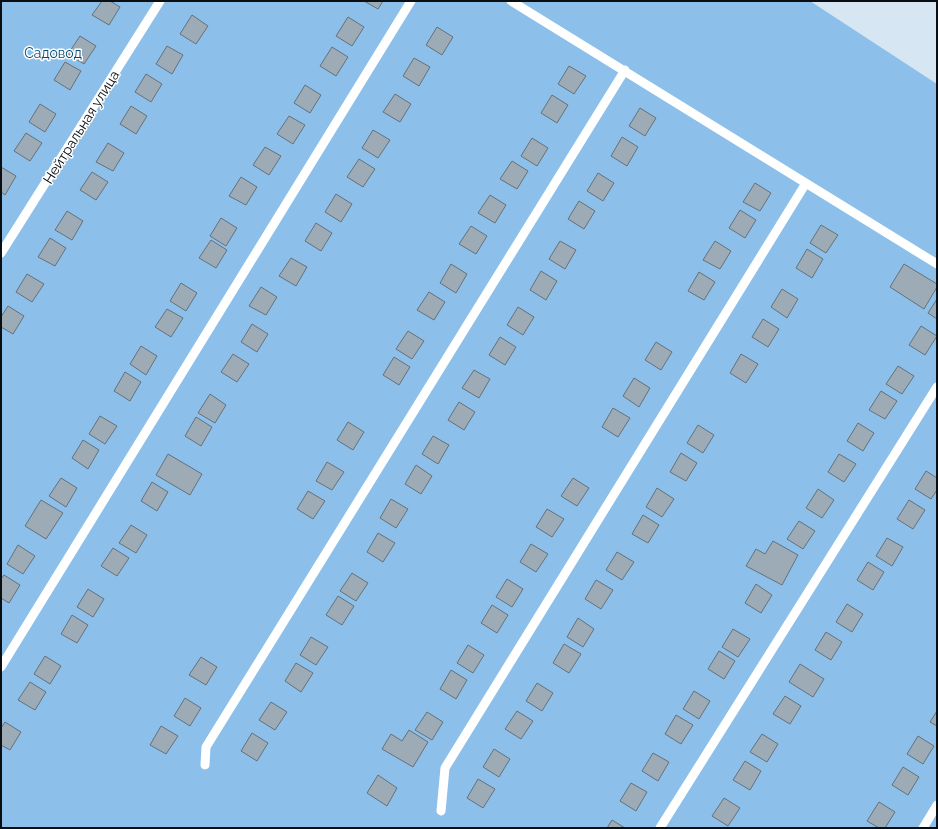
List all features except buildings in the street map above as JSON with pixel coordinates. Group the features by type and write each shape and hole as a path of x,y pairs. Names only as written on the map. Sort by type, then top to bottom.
{"lane":[{"name":"Нейтральная улица","path":"1,253 160,1"},
{"path":"1,667 411,1"},
{"path":"511,1 937,264"},
{"path":"205,765 206,747 625,70"},
{"path":"441,811 445,768 806,183"},
{"path":"660,828 937,388"},
{"path":"923,828 937,805"}],"green space":[{"name":"Садовод","path":"1,1 810,1 937,84 937,828 1,828"}]}
